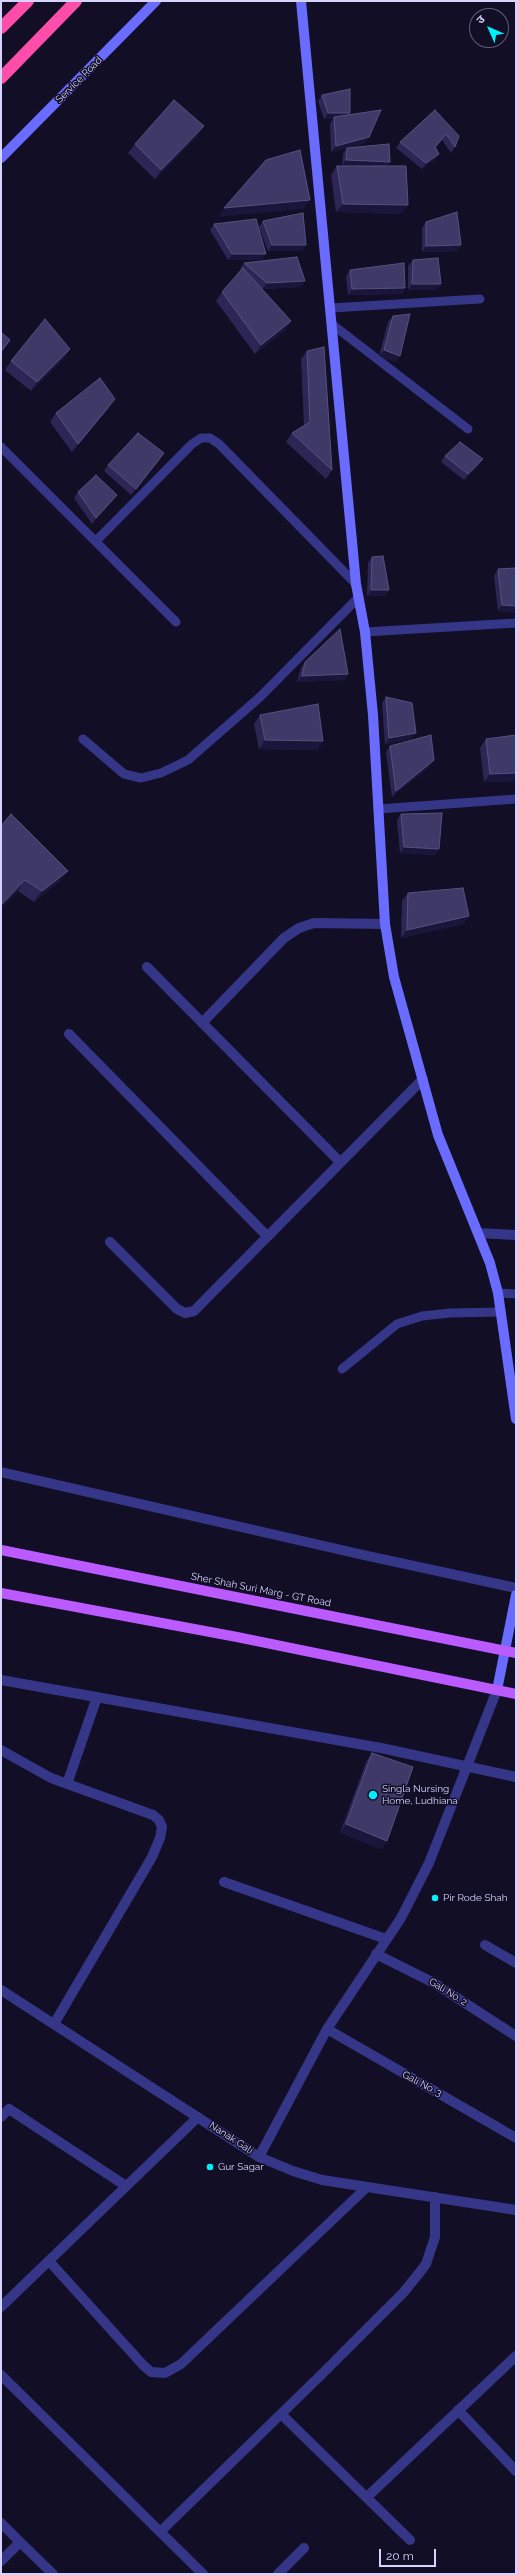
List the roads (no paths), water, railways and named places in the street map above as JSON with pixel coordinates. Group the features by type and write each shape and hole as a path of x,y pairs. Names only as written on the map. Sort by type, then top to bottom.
{"highway":[{"path":"1,28 28,1"},
{"path":"1,78 76,1"}],"main road":[{"name":"Sher Shah Suri Marg - GT Road","path":"1,1550 516,1653"},
{"path":"1,1593 237,1637 516,1694"}],"street":[{"name":"Service Road","path":"1,158 156,1"},
{"path":"301,1 333,325 356,584 366,632 373,715 385,924 394,977 438,1135 478,1232 498,1293 516,1419"},
{"path":"202,1022 284,938 299,928 314,923 385,924"},
{"path":"147,967 340,1162"},
{"path":"69,1034 267,1236"},
{"path":"110,1242 177,1309 185,1313 194,1311 423,1079"},
{"path":"478,1232 516,1235"},
{"path":"1,1472 516,1588"},
{"path":"259,2157 327,2029 400,1918 429,1863 466,1765 497,1690 516,1595"},
{"path":"1,1680 466,1765 516,1777"},
{"path":"67,1784 98,1697"},
{"path":"1,1750 67,1784 153,1816 159,1820 162,1827 160,1838 152,1857 54,2024"},
{"path":"224,1882 386,1939"},
{"path":"485,1945 516,1963"},
{"name":"Gali No. 2","path":"376,1954 434,1982 516,2036"},
{"name":"Nanak Gali","path":"1,1990 259,2157 293,2171 322,2180 516,2210"},
{"name":"Gali No. 3","path":"327,2029 516,2138"},
{"path":"1,2117 5,2106 126,2186"},
{"path":"1,2307 198,2117"},
{"path":"49,2261 143,2365 151,2372 165,2373 181,2364 367,2187"},
{"path":"160,2532 403,2293 426,2264 435,2237 435,2197"},
{"path":"367,2496 516,2356"},
{"path":"1,2375 203,2574"},
{"path":"458,2410 516,2471"},
{"path":"281,2414 367,2496 410,2540"},
{"path":"1,2523 53,2574"},
{"path":"1,2561 20,2542"},
{"path":"278,2574 304,2548"}],"lane":[{"path":"331,308 480,299"},
{"path":"333,325 468,429"},
{"path":"96,541 192,444 201,438 210,438 219,444 356,584"},
{"path":"1,447 176,622"},
{"path":"83,738 124,774 141,778 162,773 188,760 260,697 359,597"},
{"path":"366,632 516,623"},
{"path":"378,809 516,799"},
{"path":"498,1293 516,1294"},
{"path":"342,1370 397,1324 422,1316 450,1313 500,1312"}],"place":[{"name":"Singla Nursing Home, Ludhiana","path":"373,1795"},
{"name":"Pir Rode Shah","path":"435,1898"},
{"name":"Gur Sagar","path":"210,2167"}]}
